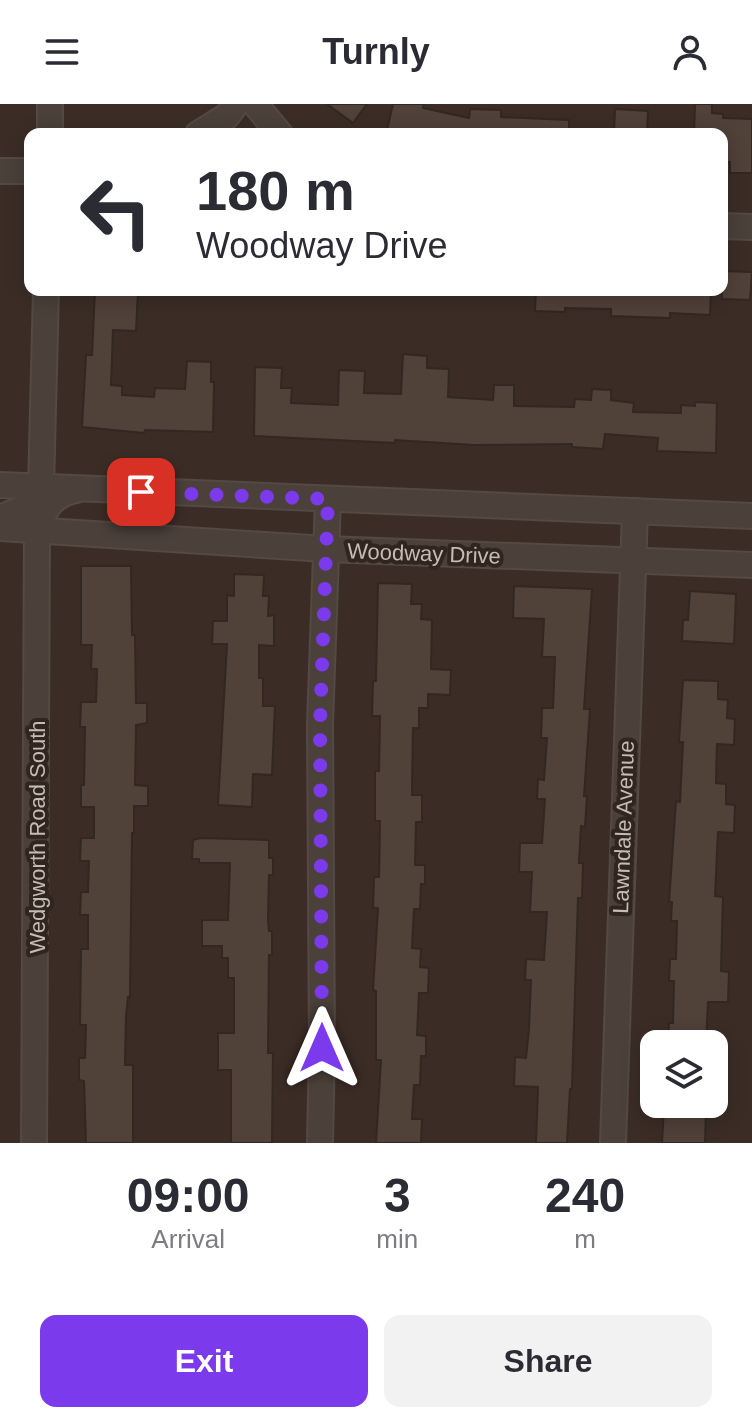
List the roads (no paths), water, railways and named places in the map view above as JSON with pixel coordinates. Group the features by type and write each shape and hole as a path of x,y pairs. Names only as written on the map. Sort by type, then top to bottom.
{"street":[{"path":"50,104 50,128"},
{"path":"208,128 227,116 236,104"},
{"path":"255,104 275,128"},
{"path":"0,171 24,171"},
{"path":"728,226 752,227"},
{"path":"0,518 24,508 41,488 46,296"},
{"path":"0,485 752,516"},
{"path":"37,530 45,509 59,493 79,489"},
{"path":"320,1143 320,724 328,499"},
{"name":"Lawndale Avenue","path":"613,1143 635,511"},
{"name":"Woodway Drive","path":"0,528 326,549 752,565"},
{"name":"Wedgworth Road South","path":"34,1143 37,530"}]}
